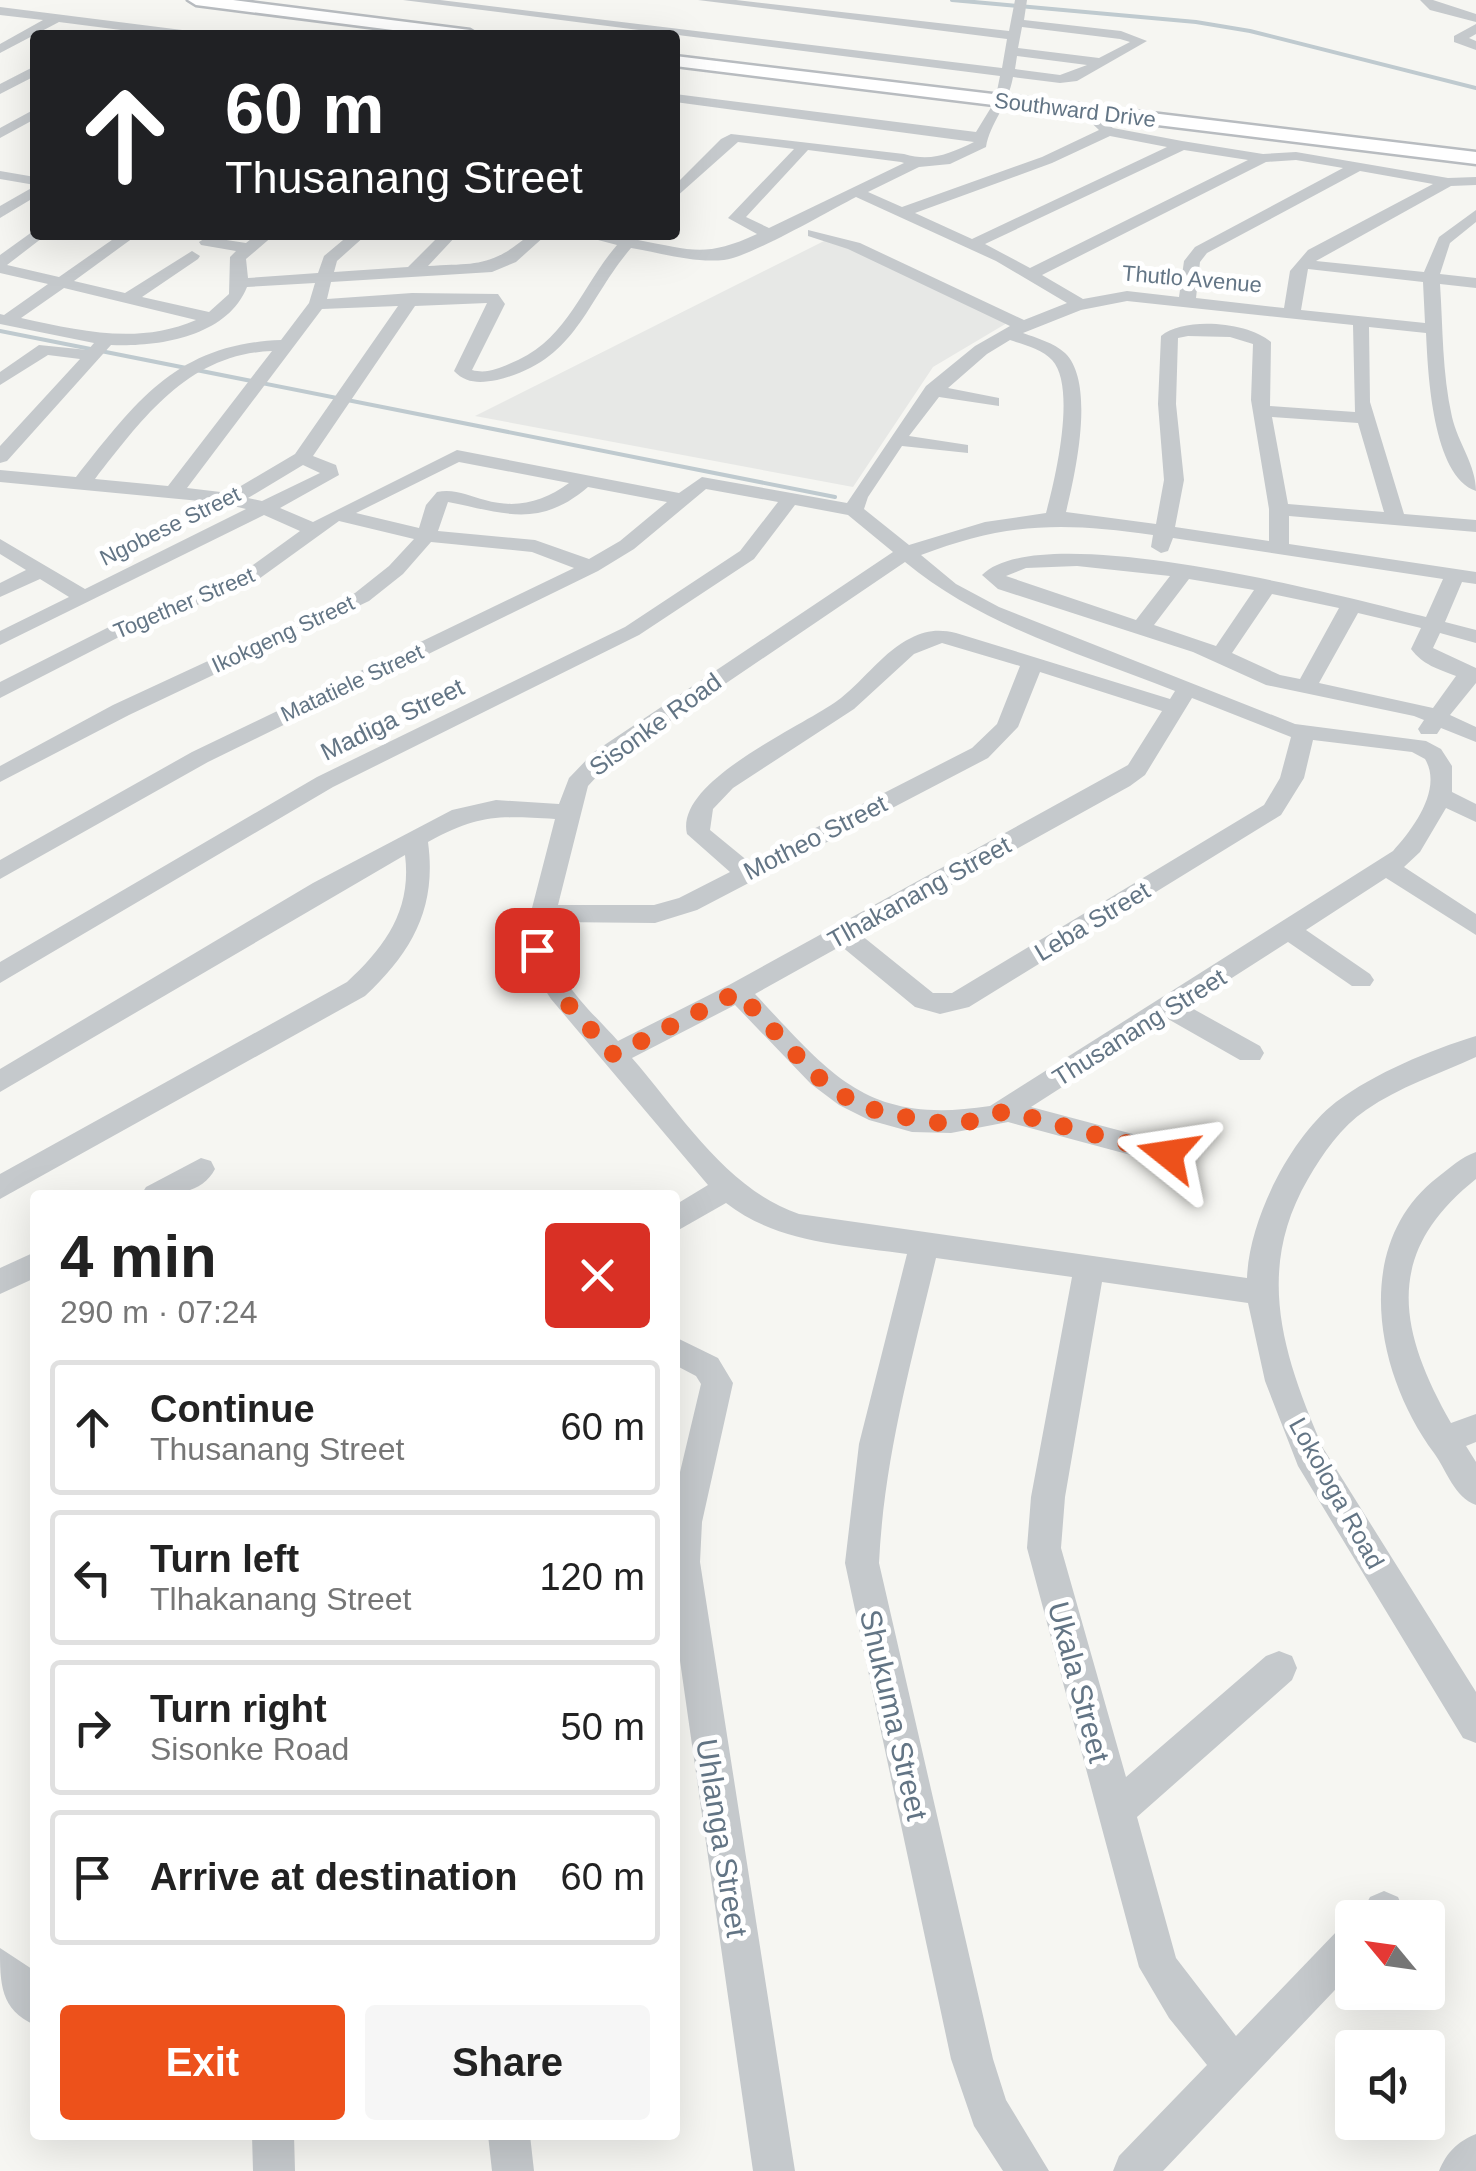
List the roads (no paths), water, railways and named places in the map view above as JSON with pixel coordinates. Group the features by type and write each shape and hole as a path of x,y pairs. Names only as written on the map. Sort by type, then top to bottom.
{"main road":[{"path":"196,0 431,30"},
{"name":"Southward Drive","path":"680,62 1476,158"}],"street":[{"path":"409,0 572,14 654,30"},
{"path":"680,34 779,27 1019,14 1140,39 1137,46 1067,79 1006,72 779,27 704,0"},
{"path":"1426,0 1434,7 1476,18"},
{"path":"402,18 425,2"},
{"path":"0,10 144,30"},
{"path":"0,22 21,13"},
{"path":"680,188 730,139 751,137 916,163 952,159 978,147 1002,101 1019,14"},
{"path":"35,30 57,18"},
{"path":"105,30 114,25"},
{"path":"1476,28 1459,39 1476,46"},
{"path":"0,49 30,33"},
{"path":"1012,52 1103,63"},
{"path":"0,91 30,73"},
{"path":"0,91 18,94"},
{"path":"682,100 980,138"},
{"path":"1087,112 1108,131 1182,145 1262,158 1296,156 1462,181"},
{"path":"0,134 30,116"},
{"path":"903,212 1048,160 1108,131"},
{"path":"772,235 736,221 738,215 806,145"},
{"path":"973,244 1182,145"},
{"path":"1032,273 1262,158"},
{"path":"1048,160 1108,181"},
{"path":"638,240 700,255 733,253 916,163"},
{"path":"6,176 30,165"},
{"path":"1187,301 1192,262 1201,250 1357,168"},
{"path":"1292,313 1295,280 1302,264 1323,248 1462,181"},
{"path":"0,213 30,193"},
{"path":"860,193 1032,273 1080,304"},
{"path":"1476,215 1443,238 1432,263 1431,278 1446,426 1462,470 1476,485"},
{"path":"700,255 742,224"},
{"path":"814,233 854,246 1058,356 1067,370 1070,450 1055,516"},
{"path":"0,265 32,240"},
{"path":"4,320 121,240"},
{"path":"4,320 105,341 150,342 211,318 232,302 241,283 236,262 259,240"},
{"path":"173,492 288,345 317,304 330,260 352,240"},
{"path":"412,272 445,240"},
{"path":"241,283 492,267 510,259 532,240"},
{"path":"317,304 476,296 496,300 462,371 471,377 486,377 527,363 566,338 629,240"},
{"path":"206,242 249,248"},
{"path":"127,298 192,256"},
{"path":"1302,264 1476,283"},
{"path":"0,265 211,318"},
{"name":"Thutlo Avenue","path":"854,510 858,496 932,390 957,366 1015,330 1080,304 1128,296 1436,329"},
{"path":"233,499 302,458 412,298"},
{"path":"1361,320 1359,381 1364,418 1396,519"},
{"path":"1158,569 1174,480 1166,379 1170,336 1186,330 1260,339 1264,346 1262,412 1279,509 1278,548"},
{"path":"0,457 105,341"},
{"path":"80,485 150,398 180,373 229,348 288,345"},
{"path":"0,380 45,349 90,356"},
{"path":"932,390 993,402"},
{"path":"1262,412 1364,418"},
{"path":"898,440 961,450"},
{"name":"Together Street","path":"0,691 114,632 249,576 313,528 457,456 689,492 712,482 854,510"},
{"name":"Ngobese Street","path":"0,639 330,475 328,469 302,458"},
{"path":"0,476 233,499 313,528"},
{"name":"Ikokgeng Street","path":"0,776 135,703 362,597 396,570 426,536 434,504 444,496 495,509 531,510 562,499 586,479"},
{"name":"Matatiele Street","path":"0,871 200,757 591,567 626,545 689,492"},
{"name":"Madiga Street","path":"0,974 326,782 632,631 746,555 792,498"},
{"path":"1279,509 1476,526"},
{"path":"854,510 904,554 980,606 1180,699"},
{"path":"337,515 426,536 534,546 591,567"},
{"name":"Sisonke Road","path":"1259,1292 924,1247 798,1226 758,1212 727,1188 541,964 537,950 543,913 576,783 602,757 904,554 1016,523 1055,516 1465,577"},
{"path":"0,546 84,596"},
{"path":"1476,637 1352,604 1183,572 1158,569 1081,582 1140,629 1220,654 1254,673 1305,689 1438,716 1476,736"},
{"path":"0,591 41,570"},
{"path":"1140,629 1183,572"},
{"path":"745,872 699,834 697,818 701,808 751,766 842,708 911,646 931,637 949,637 1032,664 1302,733 1418,746 1473,675 1423,652 1432,624 1465,577"},
{"path":"1220,654 1266,587"},
{"path":"1305,689 1352,604"},
{"name":"Motheo Street","path":"543,913 668,912 980,753 1007,727 1032,664"},
{"name":"Tlhakanang Street","path":"614,1055 738,992 1122,782 1146,756 1180,699"},
{"name":"Leba Street","path":"844,934 924,1000 940,1005 960,1000 1273,810 1292,778 1302,733"},
{"name":"Thusanang Street","path":"738,992 814,1074 858,1106 890,1116 961,1124 1006,1111 1388,868 1420,838 1433,817 1440,767 1435,753 1418,746"},
{"path":"1438,795 1476,814"},
{"path":"0,1082 308,897 460,816 481,810 568,812"},
{"path":"0,1188 356,989 392,954 412,918 421,880 415,839"},
{"path":"1388,868 1476,926"},
{"path":"1290,931 1360,980"},
{"path":"1169,1008 1250,1054"},
{"name":"Lokologa Road","path":"1476,1046 1348,1108 1326,1129 1280,1195 1271,1216 1259,1292 1290,1410 1310,1456 1476,1724"},
{"path":"1006,1111 1168,1154"},
{"path":"1476,1163 1456,1175 1425,1204 1400,1252 1394,1303 1401,1354 1442,1441 1476,1490"},
{"path":"165,1190 201,1169"},
{"path":"680,1217 727,1188"},
{"name":"Shukuma Street","path":"924,1247 869,1484 862,1520 862,1564 972,2059 989,2111 1028,2171"},
{"path":"0,1282 30,1267"},
{"name":"Ukala Street","path":"1089,1269 1048,1496 1044,1548 1159,1968 1235,2067"},
{"name":"Uhlanga Street","path":"680,1353 707,1367 717,1384 685,1522 684,1562 688,1613 774,2171"},
{"path":"1442,1441 1476,1428"},
{"path":"1114,1812 1279,1668"},
{"path":"1134,2171 1335,1962"},
{"path":"0,1968 30,1998"},
{"path":"273,2140 274,2171"},
{"path":"510,2140 513,2171"},
{"path":"1460,2171 1476,2156"}],"waterway":[{"path":"952,0 1196,22 1250,31 1476,88"},
{"path":"0,331 835,497"}]}
